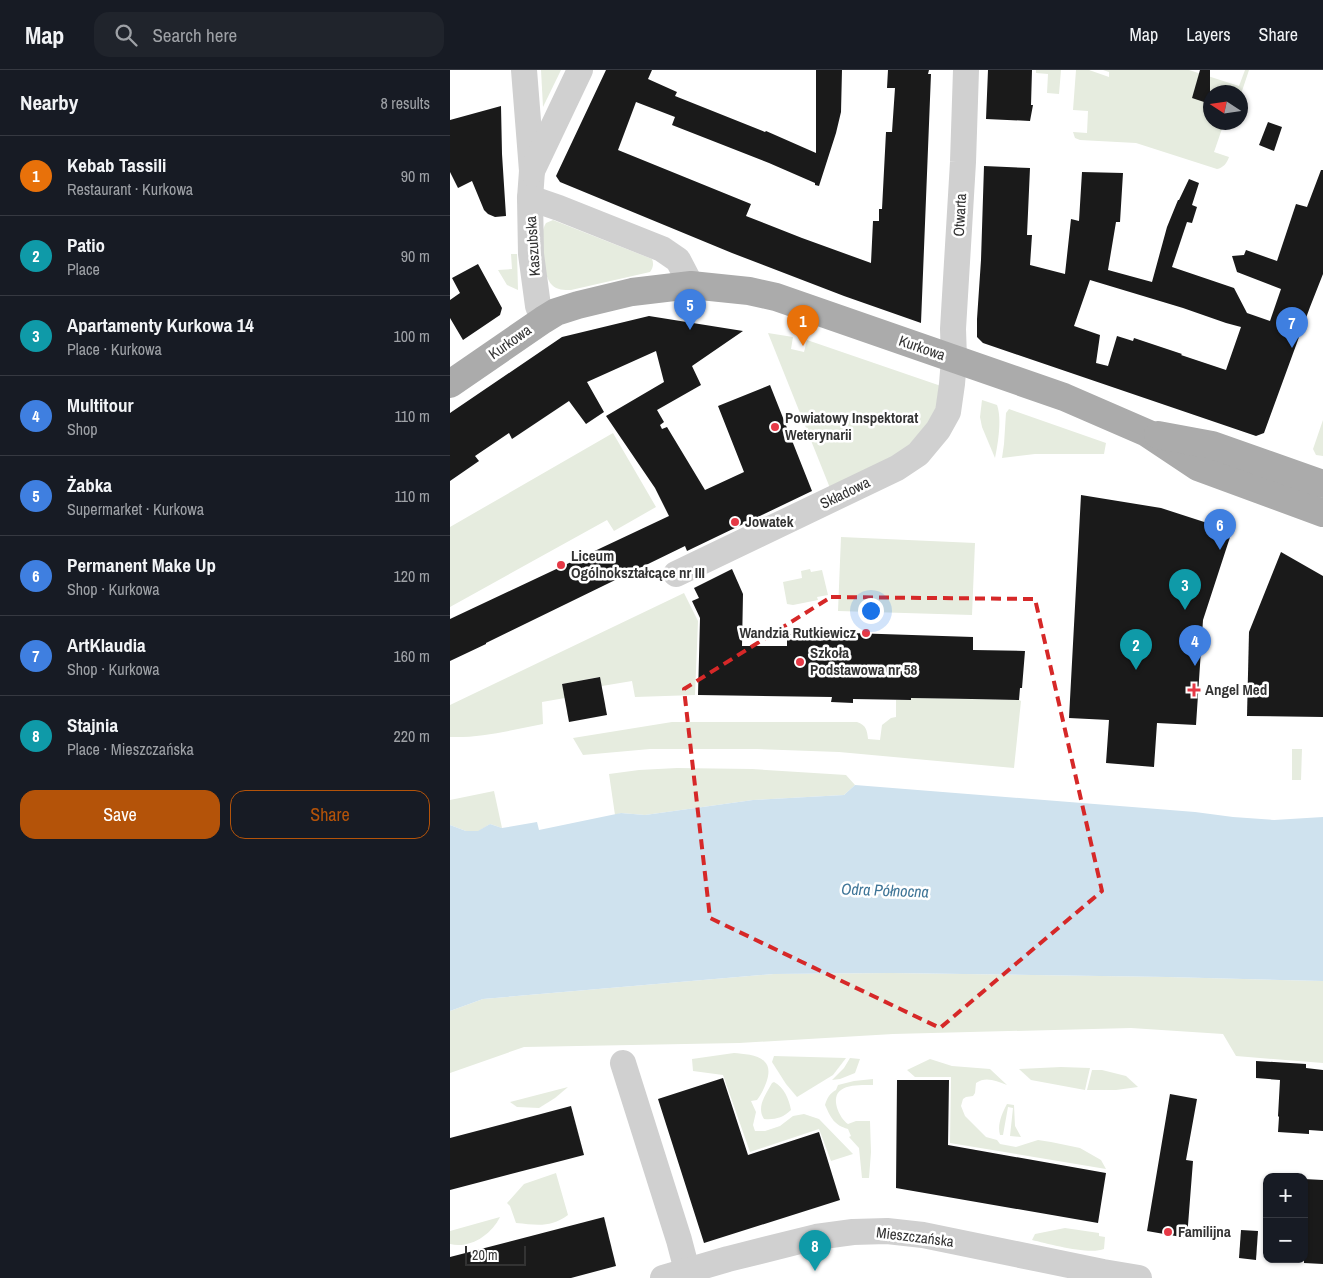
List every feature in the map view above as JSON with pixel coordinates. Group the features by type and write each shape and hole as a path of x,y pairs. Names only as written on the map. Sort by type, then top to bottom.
{"main road":[{"name":"Kurkowa","path":"450,384 540,313 556,312 632,292 691,285 749,292 776,297 1064,397 1147,433 1198,467 1323,513"},
{"name":"Kurkowa","path":"1147,433 1207,444 1322,482"}],"street":[{"name":"Kaszubska","path":"524,70 532,172 530,198 531,254 540,313"},
{"name":"Kaszubska","path":"532,172 580,70"},
{"name":"Otwarta","path":"954,359 966,70"},
{"path":"530,198 662,249 678,260 691,285"},
{"name":"Składowa","path":"676,574 896,468 918,454 938,430 948,412 954,359"},
{"path":"623,1064 679,1240 680,1276"},
{"name":"Mieszczańska","path":"680,1276 816,1237 887,1230 923,1235 1139,1278"}],"highlighted area":[{"path":"831,597 1035,599 1102,891 940,1028 710,918 684,689"}],"shaded area":[{"path":"541,70 561,70 543,107"},
{"path":"1036,70 1061,70 1059,94 1047,93 1048,74 1036,73"},
{"path":"1076,70 1089,70 1109,77 1109,72 1103,70 1189,70 1236,85 1203,85 1203,130 1222,130 1214,152 1229,157 1223,166 1217,169 1136,143 1080,140 1075,138 1073,132 1087,133 1088,111 1073,110"},
{"path":"1245,70 1249,70 1244,85 1239,85"},
{"path":"553,220 652,259 652,269 650,272 571,290 556,288 546,275 542,245 542,234 545,225"},
{"path":"511,254 517,254 518,290 507,285 498,270 512,269"},
{"path":"768,333 793,337 791,349 804,352 807,340 941,386 935,417 905,452 830,488"},
{"path":"982,400 997,405 999,431 995,458 982,427 980,417"},
{"path":"1009,409 1106,443 1104,454 1035,454 1002,458 1006,413"},
{"path":"1323,420 1323,456 1316,455 1313,449"},
{"path":"613,433 656,507 614,531 607,520 450,607 450,527"},
{"path":"841,537 975,543 972,615 838,611"},
{"path":"810,569 811,572 822,570 828,595 817,597 818,600 793,605 787,604 783,582 802,578 801,571"},
{"path":"684,593 698,621 695,695 635,697 632,681 602,686 599,677 562,684 565,698 542,702 543,724 485,735 450,737 450,705"},
{"path":"911,698 1021,701 1014,768 839,752 757,749 650,749 583,755 573,738 672,722 857,722 866,728 868,739 880,740 882,725 891,718 896,717 896,700 911,700"},
{"path":"1292,749 1302,749 1301,780 1292,780"},
{"path":"677,768 752,769 846,775 855,785 844,795 753,800 645,815 621,813 615,815 609,774"},
{"path":"494,791 502,828 490,824 479,831 466,831 450,825 450,800"},
{"path":"891,973 1323,981 1323,1063 1236,1056 1223,1034 1131,1028 893,1034 739,1043 524,1047 450,1073 450,1011 483,999 774,974"},
{"path":"734,1053 758,1057 767,1065 768,1075 765,1087 757,1100 751,1101 756,1112 753,1125 755,1131 765,1131 780,1126 793,1116 804,1114 819,1119 853,1154 831,1161 819,1129 750,1152 723,1075 693,1071 692,1059"},
{"path":"774,1056 846,1058 833,1075 797,1097 772,1062"},
{"path":"850,1058 860,1059 855,1073 832,1080 844,1068"},
{"path":"930,1059 952,1066 990,1069 1007,1085 991,1080 980,1081 976,1083 973,1096 963,1099 961,1106 965,1116 986,1137 997,1140 1000,1144 1016,1147 1038,1140 1080,1148 1101,1160 1106,1169 950,1143 951,1077 915,1077 907,1070"},
{"path":"1090,1068 1085,1090 1031,1080 1019,1069"},
{"path":"1092,1070 1102,1070 1126,1076 1138,1087 1116,1090 1087,1090"},
{"path":"873,1079 873,1085 848,1087 841,1090 836,1097 839,1112 848,1124 856,1121 870,1121 871,1152 869,1178 862,1178 859,1148 849,1137 851,1136 848,1129 839,1125 834,1120 825,1105 829,1096 836,1090 838,1085"},
{"path":"774,1082 786,1094 791,1110 778,1118 764,1119 761,1105"},
{"path":"568,1087 539,1108 517,1107 510,1102"},
{"path":"1007,1104 1014,1105 1015,1126 1021,1137 1010,1136 1013,1108 1008,1107 1003,1135 1000,1135 1000,1123"},
{"path":"556,1173 568,1215 549,1224 516,1223 510,1206 507,1203 524,1184"},
{"path":"500,1217 491,1230 479,1239 465,1244 450,1244 450,1231"},
{"path":"1065,1228 1099,1233 1099,1236 1105,1237 1104,1249 1079,1250 1032,1240 1035,1234"}],"water":[{"name":"Odra Północna","path":"855,785 1274,820 1323,817 1323,981 891,973 774,974 483,999 450,1011 450,825 466,831 478,831 490,824 502,828 537,822 539,830 621,813 645,815 753,800 844,795"}],"building":[{"path":"606,70 652,70 648,79 677,92 675,96 766,131 816,153 816,70 842,70 841,112 819,186 769,163 672,125 675,117 636,102 618,150 751,204 746,216 871,263 873,221 879,221 879,209 882,209 886,132 892,132 895,88 887,88 888,70 929,70 928,74 931,74 921,323 732,253 560,182 556,176"},
{"path":"988,70 1032,70 1031,105 1033,105 1030,121 986,119"},
{"path":"1200,70 1210,70 1210,85 1203,85 1203,102 1192,98"},
{"path":"501,106 506,216 495,217 484,210 472,181 458,188 450,172 450,120"},
{"path":"1268,122 1282,127 1274,151 1259,145"},
{"path":"984,166 1030,168 1027,235 1032,235 1030,265 1065,274 1071,219 1079,221 1082,172 1123,173 1120,222 1116,222 1108,270 1152,282 1167,227 1189,179 1199,183 1192,205 1197,207 1192,223 1187,222 1172,267 1234,288 1247,313 1270,321 1281,289 1237,272 1232,256 1244,255 1246,250 1277,261 1296,204 1307,207 1321,170 1323,170 1323,274 1264,433 1256,436 983,343 977,337","holes":["1090,280 1241,327 1226,370 1134,338 1133,341 1117,336 1108,366 1096,363 1100,335 1074,326"]},
{"path":"478,264 502,308 500,315 463,340 450,318 450,300 460,293 452,278"},
{"path":"649,316 743,331 692,366 701,385 657,410 664,422 660,425 662,429 667,427 705,490 744,472 718,406 770,385 812,491 687,551 685,546 450,661 450,619 669,516 655,488 606,416 664,382 656,351 587,382 604,412 586,424 569,401 512,439 509,433 475,456 479,461 450,481 450,413 562,337"},
{"path":"1081,495 1161,508 1232,531 1203,620 1196,725 1157,723 1154,767 1106,763 1109,720 1069,718"},
{"path":"1281,552 1323,576 1323,717 1247,716 1249,632"},
{"path":"732,569 743,594 742,646 787,646 787,634 848,635 851,633 973,637 973,650 1025,651 1022,688 1020,688 1019,700 853,699 853,703 831,702 832,697 698,695 700,618 692,601 699,598 694,588"},
{"path":"600,677 607,715 569,722 562,684"},
{"path":"1256,1061 1306,1064 1306,1068 1323,1070 1323,1131 1309,1130 1309,1134 1278,1132 1280,1080 1256,1078"},
{"path":"723,1078 748,1155 819,1132 840,1200 704,1243 658,1099"},
{"path":"897,1080 949,1080 948,1145 1106,1173 1098,1223 896,1188"},
{"path":"1170,1094 1197,1099 1186,1160 1193,1161 1187,1238 1147,1231"},
{"path":"571,1106 584,1155 450,1190 450,1138"},
{"path":"1308,1179 1323,1180 1323,1264 1304,1263 1308,1263"},
{"path":"604,1217 616,1266 571,1278 450,1278 450,1257"},
{"path":"1241,1230 1258,1231 1256,1260 1239,1258"}],"place":[{"name":"Żabka","path":"690,330"},
{"name":"Kebab Tassili","path":"803,346"},
{"name":"ArtKlaudia","path":"1292,348"},
{"name":"Powiatowy Inspektorat Weterynarii","path":"775,427"},
{"name":"Jowatek","path":"735,522"},
{"name":"Permanent Make Up","path":"1220,550"},
{"name":"Liceum Ogólnokształcące nr III","path":"561,565"},
{"name":"Apartamenty Kurkowa 14","path":"1185,610"},
{"name":"Wandzia Rutkiewicz","path":"866,633"},
{"name":"Szkoła Podstawowa nr 58","path":"800,662"},
{"name":"Multitour","path":"1195,666"},
{"name":"Patio","path":"1136,670"},
{"name":"Angel Med","path":"1194,690"},
{"name":"Familijna","path":"1168,1232"},
{"name":"Stajnia","path":"815,1271"}]}
